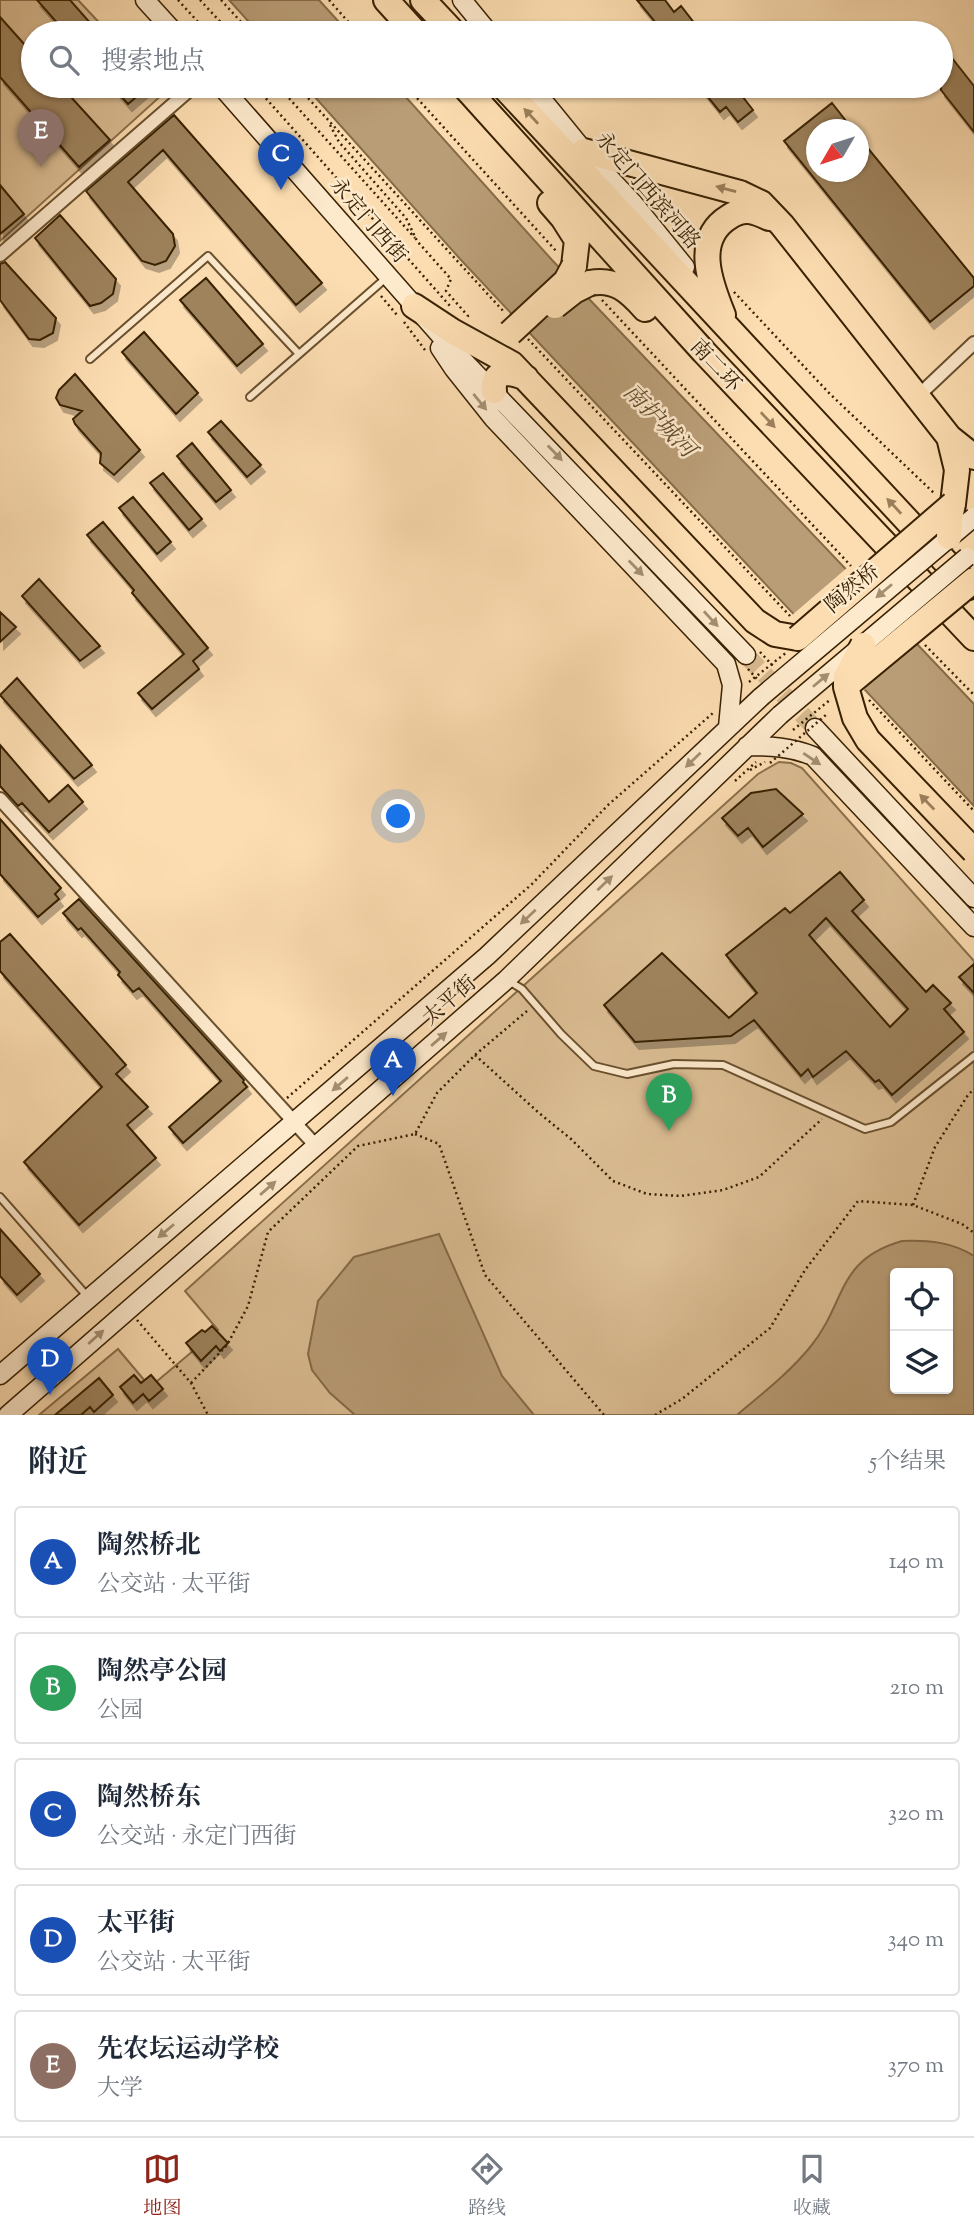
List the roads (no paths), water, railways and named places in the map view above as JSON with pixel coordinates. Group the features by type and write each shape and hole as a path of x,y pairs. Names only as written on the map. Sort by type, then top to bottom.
{"highway":[{"path":"386,0 405,21"},
{"path":"423,0 443,21"},
{"name":"南二环","path":"475,98 704,352 974,638"},
{"name":"南二环","path":"514,98 974,592"},
{"path":"490,352 574,291 582,277 577,240 564,218 520,170 506,132"},
{"path":"584,151 740,193 761,203 782,225 949,437 974,457"},
{"path":"728,327 713,289 707,262 710,237 720,222 736,212 751,210 782,225"},
{"path":"582,277 621,286 670,335 704,352"},
{"path":"414,306 512,364 755,621 775,634 797,630 830,636"},
{"path":"463,336 486,341 516,332"},
{"path":"516,332 519,363 527,378"},
{"path":"494,391 495,379 504,372 527,378"},
{"path":"949,437 957,470 956,506 949,537"},
{"path":"797,630 956,506"},
{"path":"854,689 972,561"},
{"path":"863,645 846,677 854,689 855,718 868,740 974,851"}],"main road":[{"path":"145,0 164,21"},
{"path":"462,0 479,21"},
{"name":"永定门西街","path":"232,98 414,306 454,369 493,418 726,664 732,685 728,727"},
{"name":"永定门西滨河路","path":"541,98 669,246 728,327"},
{"path":"463,336 494,391 746,656"},
{"name":"陶然桥","path":"761,696 949,537"},
{"path":"863,645 972,561"},
{"name":"太平街","path":"8,1415 506,980 780,715 863,645"},
{"name":"太平街","path":"0,1375 487,956 761,696"},
{"path":"814,728 974,898"},
{"path":"747,746 774,746 813,756 974,927"}],"street":[{"path":"0,254 180,98"},
{"path":"918,396 974,343"},
{"path":"0,799 316,1146"}],"lane":[{"path":"90,359 208,256 299,354"},
{"path":"250,397 388,276"},
{"path":"506,980 522,989 561,1034 594,1066 626,1074 674,1064 723,1065 865,1129 891,1122 974,1056"},
{"path":"0,1197 88,1298"}],"water":[{"path":"229,0 319,0 338,21 248,21"},
{"name":"南护城河","path":"316,98 407,98 552,260 974,704 974,806 461,260"},
{"path":"439,1234 502,1376 534,1415 355,1415 330,1393 312,1370 308,1354 318,1301 354,1257"},
{"path":"902,1241 949,1245 974,1256 974,1415 737,1415 803,1356 823,1329 845,1284 865,1259"}],"tunnel":[{"path":"746,655 815,728"}],"place":[{"name":"先农坛运动学校","path":"41,167"},
{"name":"陶然桥东","path":"281,190"},
{"name":"陶然桥北","path":"393,1096"},
{"name":"陶然亭公园","path":"669,1131"},
{"name":"太平街","path":"50,1395"}]}
